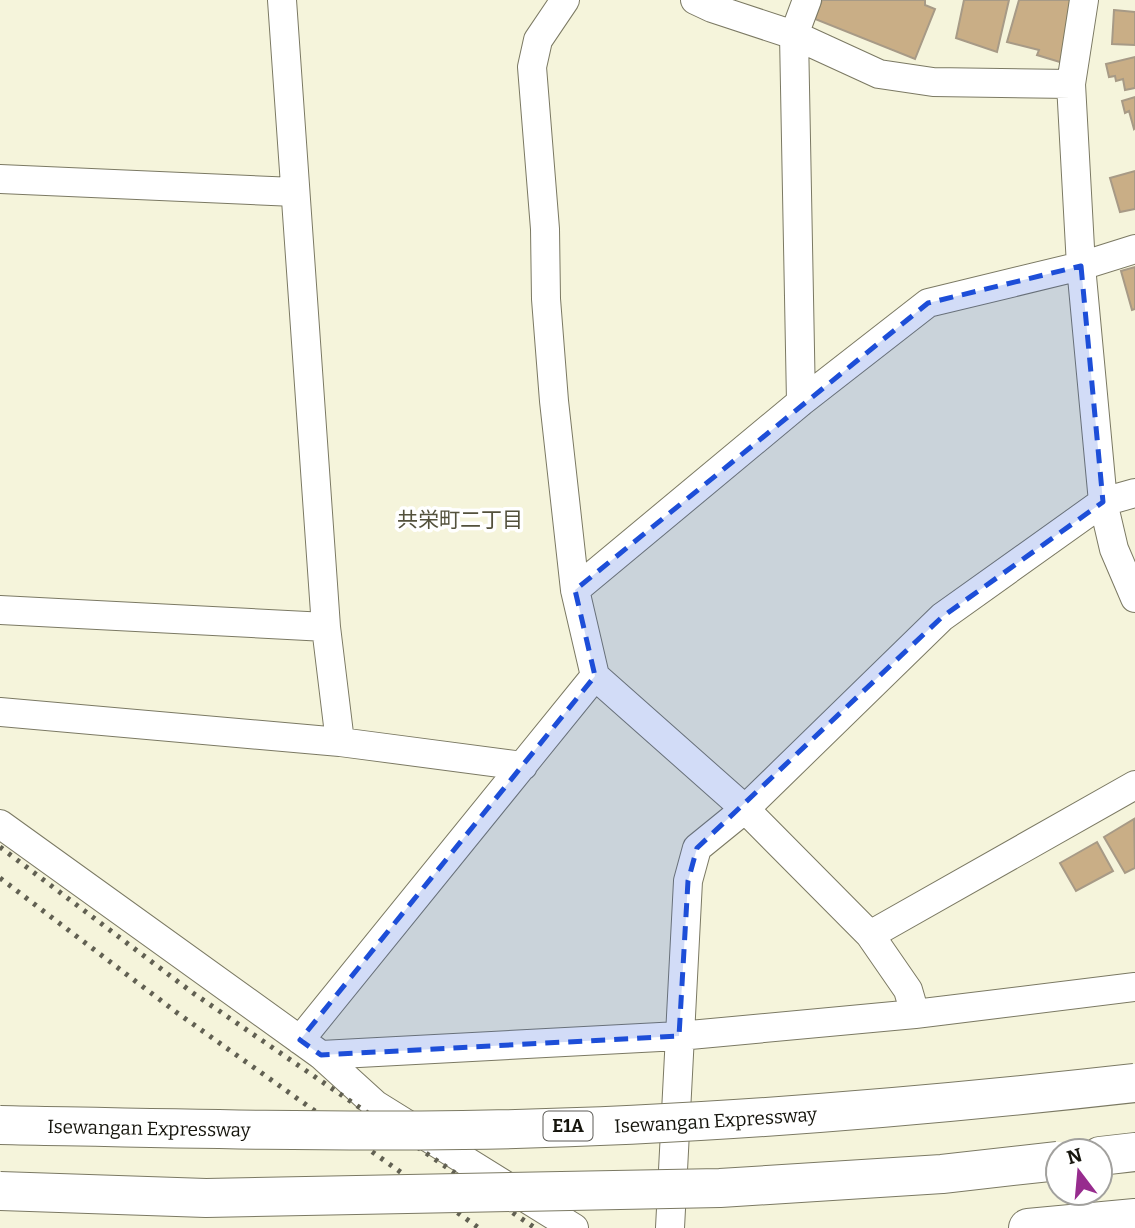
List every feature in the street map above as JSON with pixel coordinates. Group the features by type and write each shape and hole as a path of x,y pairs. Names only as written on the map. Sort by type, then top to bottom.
{"highway":[{"name":"Isewangan Expressway","path":"0,1125 224,1130 464,1130 694,1121 945,1104 1135,1083"},
{"path":"1114,1154 1135,1152"},
{"path":"0,1191 206,1198 720,1188 942,1174 1044,1163"},
{"path":"1028,1228 1135,1219"}],"street":[{"path":"282,0 326,627 340,742"},
{"path":"565,0 538,40 532,67 545,229 550,350 575,590 595,676 744,809 870,935 908,990 915,1014"},
{"path":"695,0 794,36 879,74 933,82 1072,84"},
{"path":"801,402 794,36 807,0"},
{"path":"1084,0 1072,84 1081,265 1103,502 1114,549 1135,598"},
{"path":"0,179 295,192"},
{"path":"575,590 801,402 928,303 1135,249"},
{"path":"670,1228 688,881 697,848 744,809 942,617 1103,502 1135,493"},
{"path":"0,611 326,627"},
{"path":"310,1048 523,766 595,676"},
{"path":"0,712 340,742 523,766"},
{"path":"870,935 1135,785"},
{"path":"0,824 310,1048 376,1104 575,1228"},
{"path":"310,1048 679,1036 915,1014 1135,987"}],"highlighted area":[{"path":"1081,266 1103,502 942,617 697,848 688,881 679,1036 321,1055 300,1040 595,676 575,590 928,303"}],"building":[{"path":"822,0 925,0 925,5 935,9 915,59 815,19"},
{"path":"964,0 1009,0 997,52 956,38"},
{"path":"1019,0 1073,0 1063,63 1037,55 1039,50 1007,42"},
{"path":"1114,10 1135,12 1135,45 1112,44"},
{"path":"1135,57 1135,88 1125,90 1123,79 1116,81 1115,76 1109,77 1106,64"},
{"path":"1135,97 1134,129 1129,111 1125,113 1122,101"},
{"path":"1135,171 1135,209 1120,212 1110,178"},
{"path":"1135,267 1135,309 1132,310 1121,271"},
{"path":"1134,819 1135,868 1125,873 1104,837"},
{"path":"1097,842 1113,871 1076,891 1060,863"}],"railway":[{"path":"0,847 193,993 535,1228"},
{"path":"0,878 176,1012 479,1228"}],"district":[{"name":"共栄町二丁目","path":"460,520"}]}
